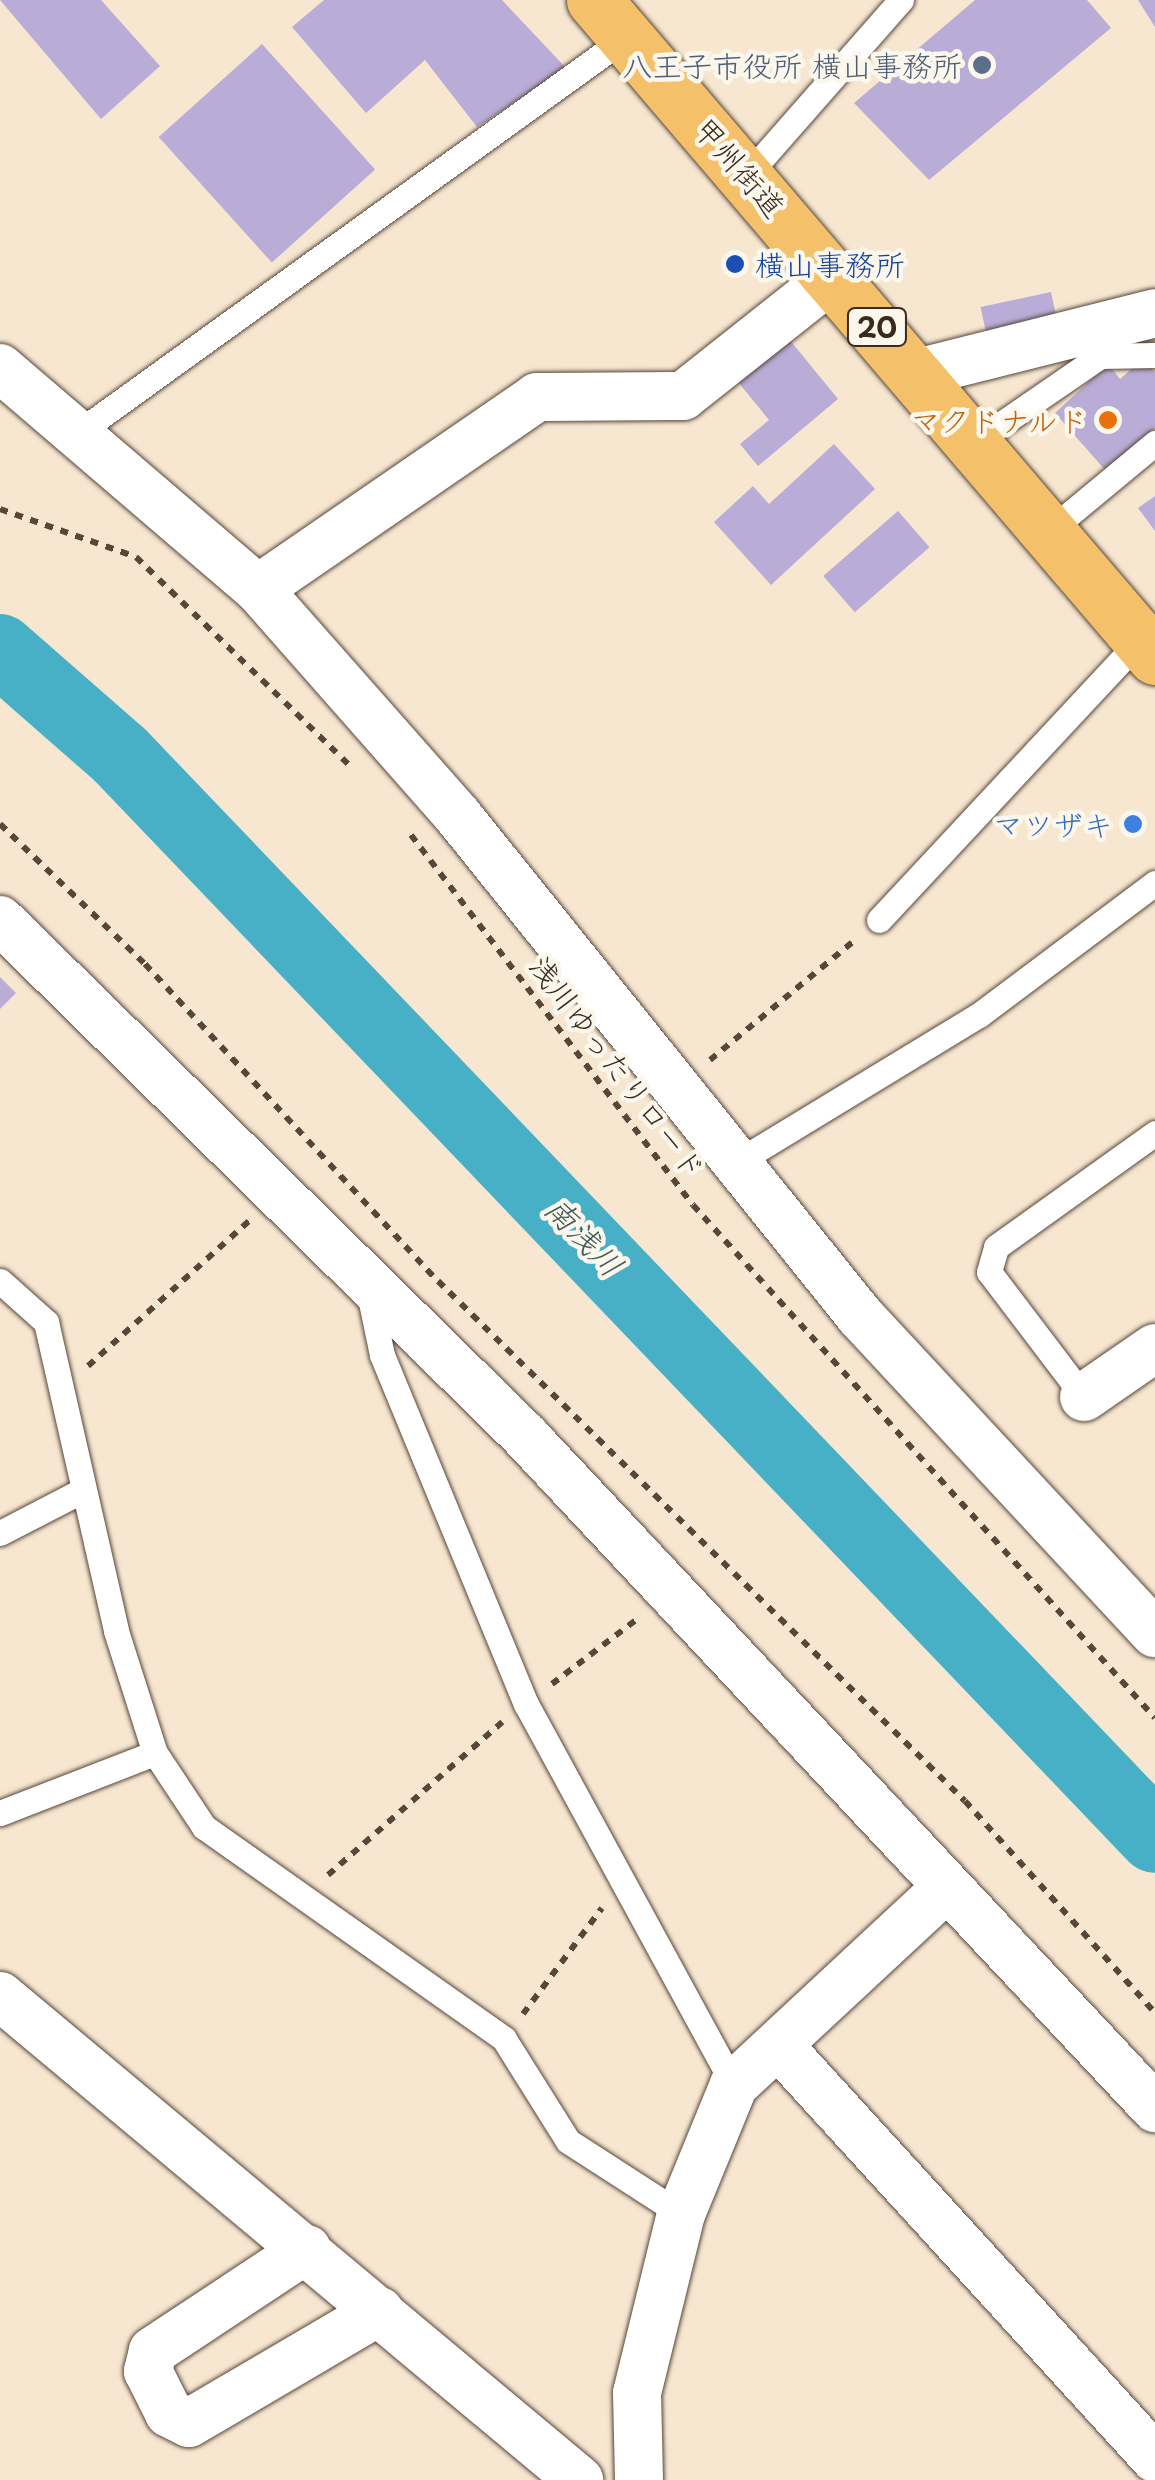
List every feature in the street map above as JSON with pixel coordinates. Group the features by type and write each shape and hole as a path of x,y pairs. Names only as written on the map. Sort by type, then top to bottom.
{"highway":[{"name":"甲州街道","path":"610,19 748,174 1148,648"}],"street":[{"path":"258,589 536,398 683,396 834,277"},
{"path":"916,373 1155,314"},
{"path":"0,368 258,589 458,816 732,1164 990,1464 1155,1633"},
{"path":"0,920 364,1272 673,1591 1155,2108"},
{"path":"1084,1398 1155,1348"},
{"path":"639,2480 637,2392 680,2214 734,2085 946,1888"},
{"path":"0,1996 580,2480"},
{"path":"780,2046 1155,2458"},
{"path":"307,2250 153,2351 148,2371 169,2413 188,2423 380,2311"}],"lane":[{"path":"748,174 901,0"},
{"path":"76,434 610,19"},
{"path":"975,442 1100,356 1155,355"},
{"path":"1049,531 1155,443"},
{"path":"879,920 1148,648"},
{"path":"732,1164 979,1015 1155,883"},
{"path":"1084,1398 989,1272 996,1246 1155,1133"},
{"path":"364,1272 382,1355 526,1704 734,2085"},
{"path":"0,1281 46,1322 79,1492 155,1754 204,1827 504,2040 568,2141 680,2214"},
{"path":"0,1533 79,1492"},
{"path":"0,1813 155,1754"}],"path":[{"path":"0,509 136,556 359,776"},
{"name":"浅川ゆったりロード","path":"398,818 693,1205 1155,1718"},
{"path":"0,824 145,964 438,1281 965,1801 1155,2013"},
{"path":"672,1092 879,920"},
{"path":"58,1388 130,1336 280,1192"},
{"path":"308,1899 418,1787 673,1591"},
{"path":"504,2040 622,1882"}],"building":[{"path":"0,0 101,0 160,66 101,119"},
{"path":"324,0 502,0 566,68 477,127 425,60 366,113 292,27"},
{"name":"八王子市役所 横山事務所","path":"975,0 1087,0 1111,28 929,180 854,103"},
{"path":"1138,0 1155,0 1155,27"},
{"path":"262,44 375,170 272,263 159,137"},
{"path":"1051,292 1057,320 987,335 981,307"},
{"path":"789,339 838,399 758,466 740,444 769,420 738,382"},
{"name":"マクドナルド","path":"1143,359 1155,372 1155,428 1106,471 1055,413 1108,364 1120,379"},
{"path":"834,444 875,489 771,585 714,522 753,486 769,504"},
{"path":"1155,496 1155,531 1138,508"},
{"path":"898,511 929,547 855,612 823,576"},
{"path":"0,977 16,993 0,1009"}],"waterway":[{"name":"南浅川","path":"0,650 120,755 1155,1837"}],"place":[{"name":"八王子市役所 横山事務所","path":"982,65"},
{"name":"横山事務所","path":"735,264"},
{"name":"マクドナルド","path":"1108,420"},
{"name":"マツザキ","path":"1133,824"}]}
